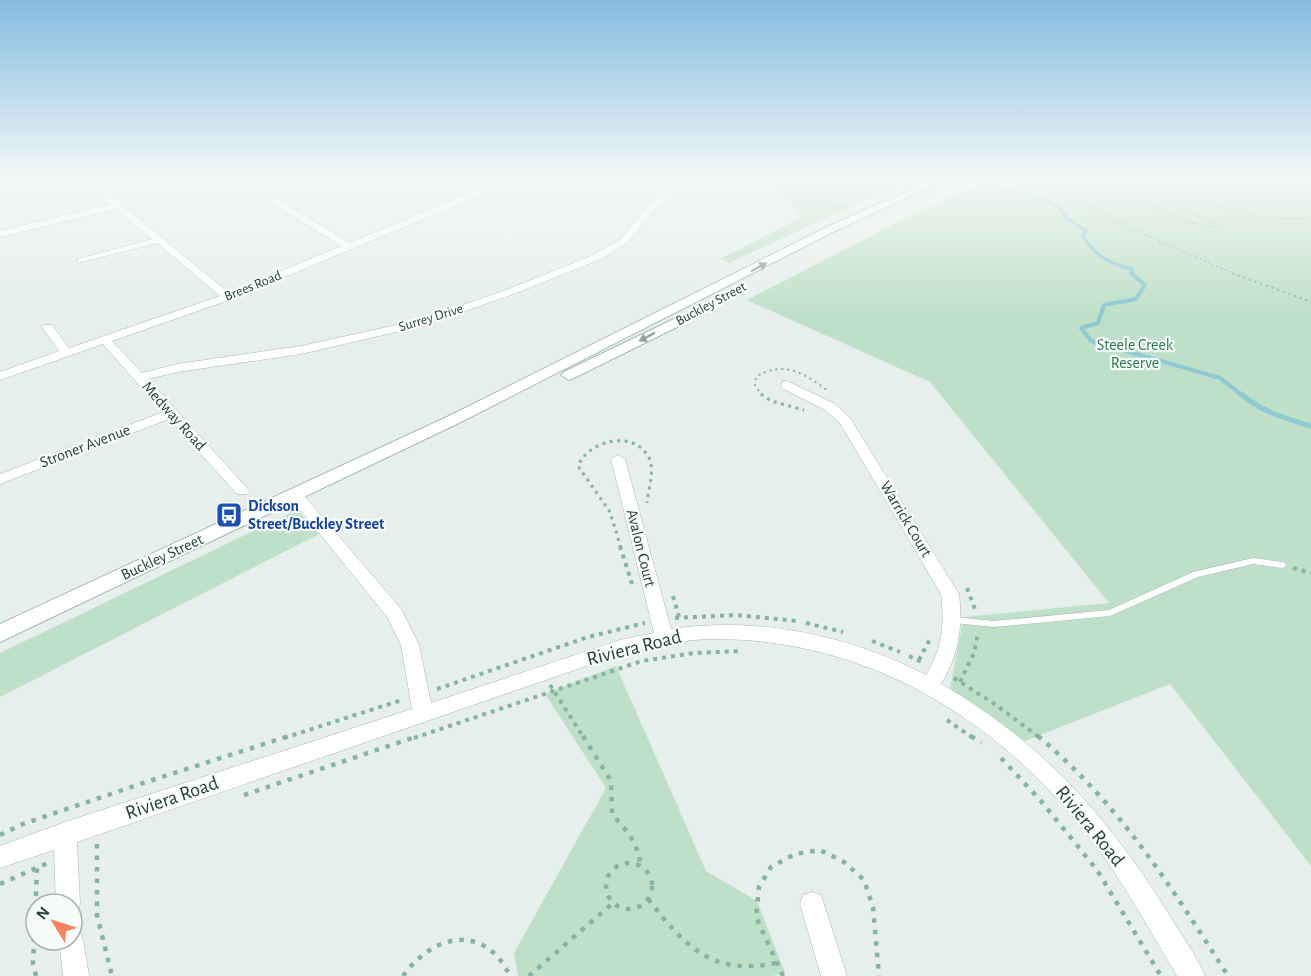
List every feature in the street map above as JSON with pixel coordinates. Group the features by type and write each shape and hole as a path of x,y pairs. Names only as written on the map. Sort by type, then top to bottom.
{"main road":[{"name":"Buckley Street","path":"0,634 455,419 843,224"},
{"name":"Buckley Street","path":"455,419 618,353 866,224"}],"street":[{"path":"0,234 43,224"},
{"path":"138,224 228,297"},
{"path":"311,224 349,247"},
{"name":"Brees Road","path":"0,376 228,297 405,224"},
{"name":"Surrey Drive","path":"139,378 177,368 301,350 422,323 605,253 624,241 638,224"},
{"path":"82,261 158,240"},
{"path":"48,327 68,354"},
{"name":"Medway Road","path":"106,341 242,492"},
{"name":"Warrick Court","path":"787,385 830,407 845,421 950,594 954,620 947,655 935,677"},
{"name":"Stroner Avenue","path":"0,479 170,414"},
{"name":"Avalon Court","path":"618,459 661,628"},
{"path":"295,494 395,614 410,645 421,704"},
{"name":"Riviera Road","path":"0,857 66,844 421,704 548,682 661,628 760,634 800,639 846,650 890,666 935,677 973,712 1007,737 1082,810 1118,858 1192,976"},
{"path":"66,844 68,892"},
{"path":"812,904 834,976"},
{"path":"73,952 76,976"}],"lane":[{"path":"954,620 994,624 1110,613 1196,574 1253,561 1282,565"}],"path":[{"path":"1125,224 1249,280 1311,302"},
{"path":"1196,224 1205,227 1219,227 1216,224"},
{"path":"1282,565 1311,573"},
{"path":"0,835 23,824 136,784 421,704 588,637 661,628 706,615 760,615 828,627 847,633"},
{"path":"866,639 1020,721 1050,746 1107,802 1145,850 1227,976"},
{"path":"232,799 548,682 642,661 694,653 751,650"},
{"path":"548,682 611,781 612,814 630,835 639,854 640,865"},
{"path":"940,714 986,747"},
{"path":"996,753 1041,801 1097,870 1161,976"},
{"path":"0,884 37,868 66,844 97,844 108,841"},
{"path":"97,844 97,915 112,976"},
{"path":"629,863 640,865 647,871 652,883 648,899 639,906 629,909 613,903 607,888 610,876 619,866 629,863"},
{"path":"36,976 33,964 37,868"},
{"path":"648,899 699,953 729,966 755,967 776,963"},
{"path":"529,976 613,903"},
{"path":"403,976 409,966 427,950 451,940 480,942 504,960 510,976"}],"green space":[{"path":"790,224 814,224 729,263 720,259"},
{"name":"Steele Creek Reserve","path":"894,224 1311,224 1311,866 1170,684 1025,741 950,688 964,617 1109,603 930,382 747,300"},
{"path":"297,510 319,534 0,697 0,653"},
{"path":"616,666 706,871 757,901 785,973 772,976 518,976 514,953 606,788 545,694"}],"waterway":[{"path":"1075,224 1086,231 1083,236 1092,249 1110,262 1132,269 1132,274"},
{"path":"1132,274 1145,285 1136,299 1104,305 1098,323 1081,328 1091,341 1220,378 1243,396"},
{"path":"1241,394 1265,410 1311,426"}],"place":[{"name":"Dickson Street/Buckley Street","path":"229,515"}]}
